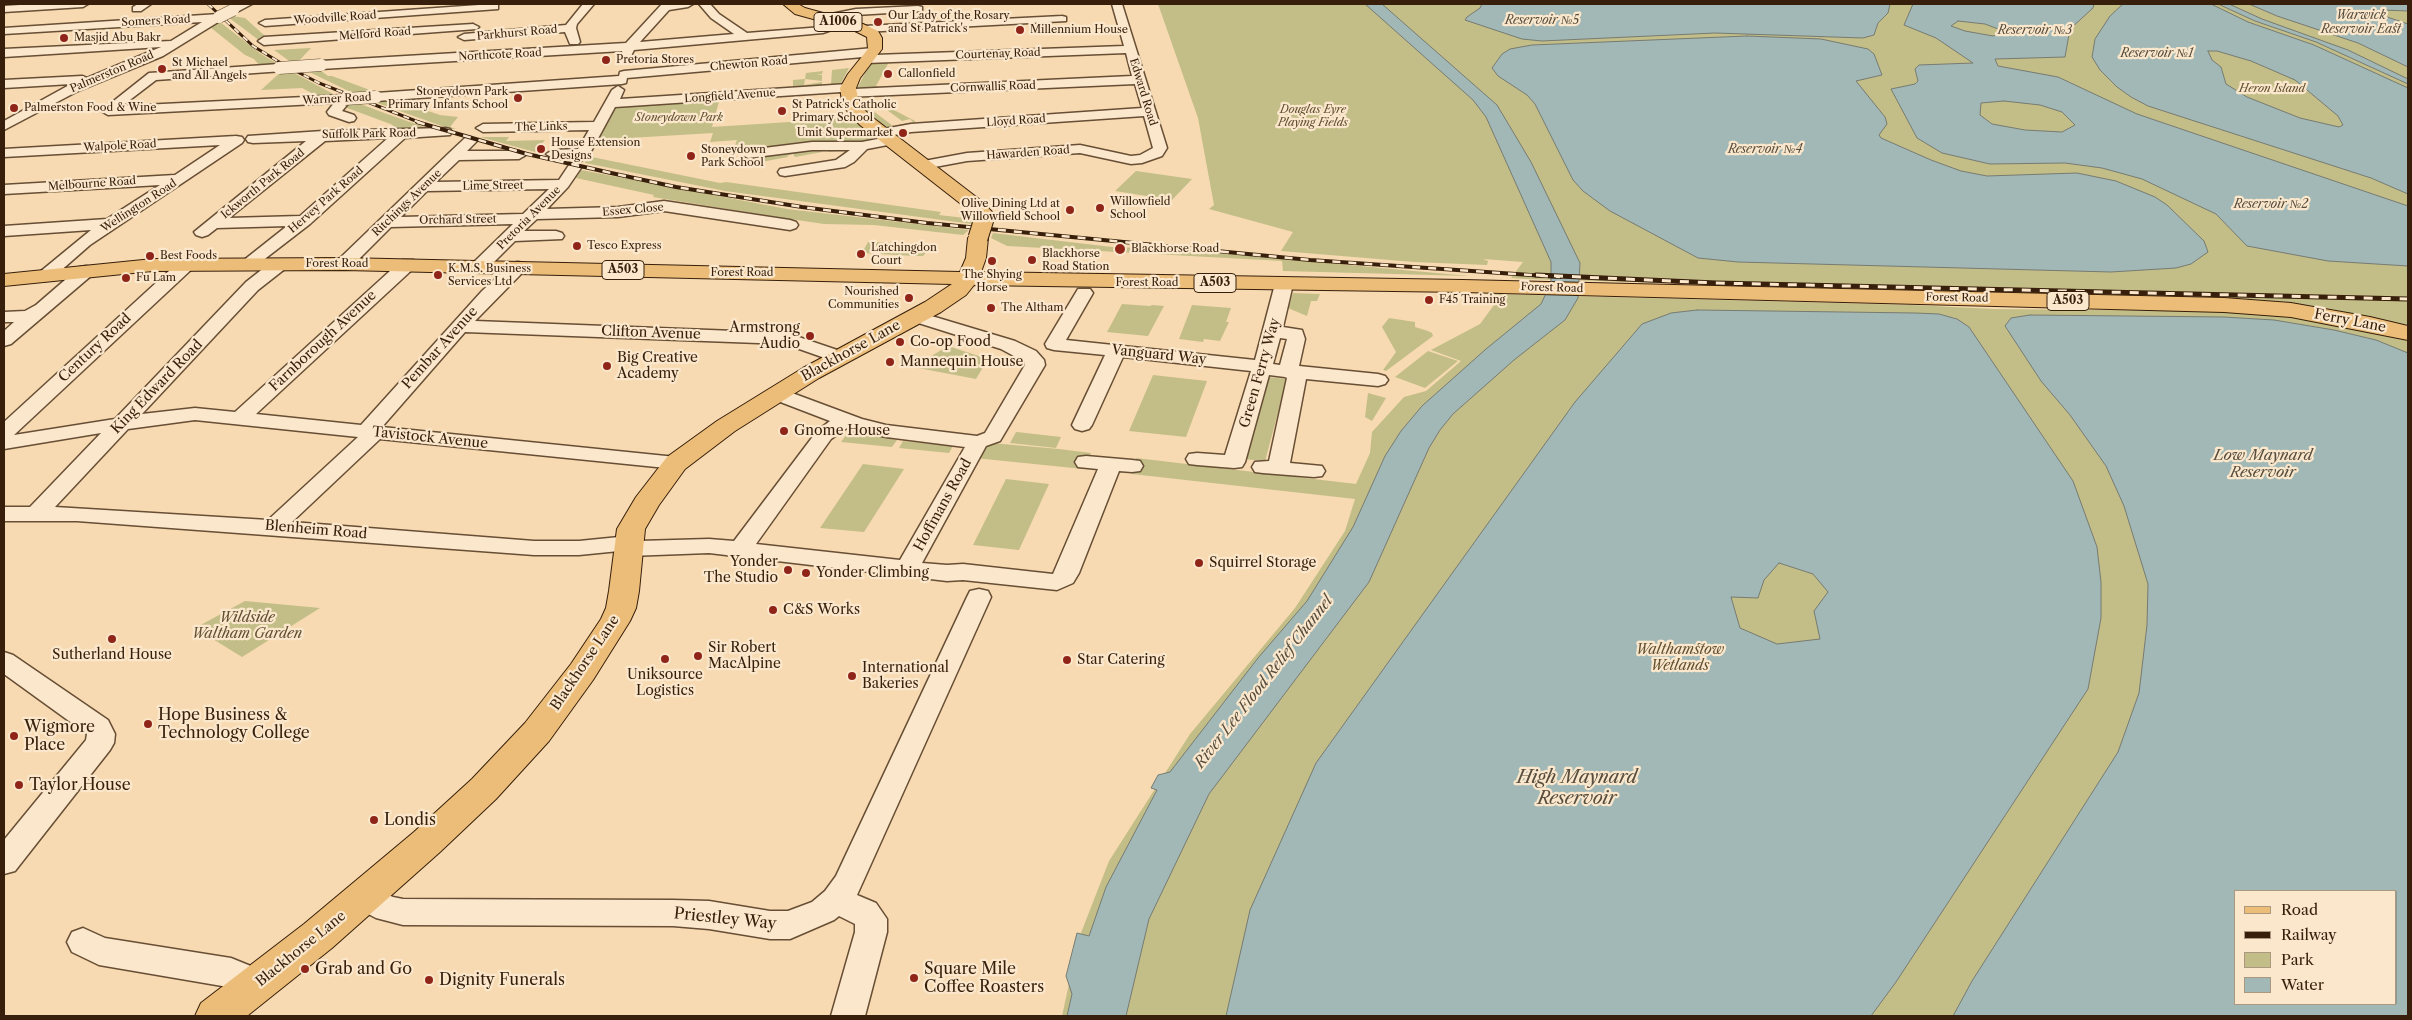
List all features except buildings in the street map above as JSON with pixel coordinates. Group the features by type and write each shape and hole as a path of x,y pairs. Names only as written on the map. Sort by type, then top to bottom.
{"main road":[{"name":"A1006","path":"790,4 800,12 864,29 875,38 876,45 870,55"},
{"path":"870,55 853,77 848,90 850,106 982,212 984,218 978,238 978,251 968,279"},
{"name":"Forest Road","path":"4,280 86,271 188,264 408,264 1093,282 1532,288 2224,304 2291,310"},
{"name":"Blackhorse Lane","path":"216,1016 364,897 484,789 512,761 558,705 615,621 624,591 631,529 646,503 676,463 726,426 839,357 915,316 958,290 968,279"},
{"name":"Ferry Lane","path":"2291,310 2370,324 2408,333"}],"street":[{"path":"4,8 83,4"},
{"name":"Palmerston Road","path":"4,126 65,92 149,58 233,10 247,4"},
{"path":"576,50 570,28 572,23 589,4"},
{"path":"629,47 666,5 688,4"},
{"path":"704,4 715,16 746,37"},
{"name":"Edward Road","path":"1117,4 1159,151 1146,158 1131,160"},
{"path":"452,58 464,37 496,6"},
{"name":"Woodville Road","path":"265,23 496,6"},
{"path":"824,18 856,12 929,9"},
{"path":"864,29 1007,21 1061,13 1066,34"},
{"name":"Somers Road","path":"4,30 219,18"},
{"path":"277,40 296,21"},
{"path":"1007,21 1008,37"},
{"name":"Northcote Road","path":"152,76 629,47 823,30 845,23"},
{"path":"953,23 953,39"},
{"name":"Melford Road","path":"264,41 473,27"},
{"name":"Parkhurst Road","path":"464,37 570,28"},
{"path":"4,53 176,43"},
{"name":"Pretoria Avenue","path":"480,266 513,236 563,184 580,159 612,103 623,78 629,47"},
{"name":"Courtenay Road","path":"870,55 1130,49"},
{"path":"528,66 537,52"},
{"name":"Chewton Road","path":"623,78 870,55"},
{"name":"Warner Road","path":"152,76 108,111 345,99 623,78"},
{"path":"4,84 96,79"},
{"name":"Cornwallis Road","path":"848,90 1138,80"},
{"name":"Longfield Avenue","path":"612,103 848,90"},
{"path":"345,99 334,112 349,118"},
{"name":"Lloyd Road","path":"748,154 812,146 862,146 918,127 1149,112"},
{"name":"The Links","path":"477,131 599,126"},
{"name":"Ritchings Avenue","path":"344,264 477,131"},
{"name":"Suffolk Park Road","path":"252,139 293,136 445,132"},
{"name":"Hervey Park Road","path":"247,264 304,221 402,133"},
{"name":"Ickworth Park Road","path":"304,221 208,228 323,135"},
{"name":"Walpole Road","path":"4,153 237,140"},
{"name":"Wellington Road","path":"44,276 84,242 237,140"},
{"path":"785,172 845,168 849,160 862,146"},
{"name":"Hawarden Road","path":"924,165 967,157 1085,149 1131,160"},
{"path":"553,154 580,159"},
{"path":"454,156 519,155"},
{"name":"Melbourne Road","path":"4,189 180,179"},
{"name":"Lime Street","path":"423,187 563,184"},
{"name":"Essex Close","path":"531,216 618,212 664,206 790,225"},
{"name":"Orchard Street","path":"387,222 531,216"},
{"path":"4,231 112,224"},
{"path":"513,236 556,236"},
{"name":"Century Road","path":"4,433 188,264"},
{"name":"King Edward Road","path":"37,513 252,286 280,264"},
{"name":"Farnborough Avenue","path":"239,419 370,296 408,264"},
{"name":"Pembar Avenue","path":"273,527 370,432 460,326 488,295 518,267"},
{"path":"4,317 29,316 42,310 86,271"},
{"name":"Green Ferry Way","path":"1197,459 1234,462 1280,370 1273,331 1284,284"},
{"name":"Vanguard Way","path":"1084,293 1054,344 1378,380"},
{"path":"4,340 29,319 29,316"},
{"path":"777,394 844,420 904,434 978,442 988,439 997,432 1035,365 1034,360 1029,355 1008,345 915,316"},
{"name":"Clifton Avenue","path":"460,326 787,339 839,357"},
{"path":"1273,331 1295,334 1296,339 1280,370 1270,468 1314,471"},
{"path":"1082,425 1116,351"},
{"name":"Tavistock Avenue","path":"4,443 184,414 676,463"},
{"path":"740,549 824,434 844,420"},
{"name":"Hoffmans Road","path":"907,568 978,442"},
{"name":"Blenheim Road","path":"4,514 37,513 273,527 523,547 683,546 740,549 947,573 963,572 1056,582 1064,578 1122,465 1086,462"},
{"name":"Priestley Way","path":"364,897 387,909 403,912 673,913 709,915 770,925 790,925 823,911 836,900 848,884 979,597"},
{"path":"4,661 98,727 101,734 100,743 4,862"},
{"path":"836,900 865,913 871,919 871,932 848,1016"},
{"path":"83,942 100,951 231,974 256,984"}],"green space":[{"path":"1158,4 2408,4 2408,326 2326,308 2286,302 2242,299 1525,279 1511,278 1523,262 1483,259 1488,261 1487,265 1414,262 1281,251 1293,232 1209,209 1214,205 1198,118"},
{"path":"228,17 245,18 265,36 260,41"},
{"path":"220,22 261,54 281,66 259,65 254,59 245,55 210,27"},
{"path":"311,48 295,65 274,50"},
{"path":"871,61 889,62 876,86 887,88 857,89"},
{"path":"849,68 840,85 793,88 793,80 805,79 804,85 822,82 822,85 831,85 832,70"},
{"path":"303,69 320,70 328,76 378,93 359,96"},
{"path":"283,70 296,74 339,97 321,98 302,88 261,90"},
{"path":"823,71 822,74 817,75 822,75 822,81 805,79 806,73"},
{"name":"Stoneydown Park","path":"720,98 712,127 836,119 846,122 858,121 878,139 874,142 772,148 734,148 737,140 710,142 713,133 596,140 616,105"},
{"path":"396,100 440,115 458,117 450,127 456,129 450,129 372,101"},
{"path":"355,102 433,130 387,132 393,125 342,106"},
{"path":"895,102 894,110 915,121 915,125 887,129 861,106 870,105 868,107 893,126 913,122 910,119 902,121 883,107 889,106 887,103"},
{"path":"480,137 509,137 506,141 545,140 535,152"},
{"path":"804,149 852,149 847,154 844,150 829,152 827,150 795,157 793,154 788,157 761,162 759,160 739,165 753,158"},
{"path":"587,156 720,183 726,182 941,212 939,215 974,219 972,224 725,191 585,163"},
{"path":"581,170 787,209 969,230 963,235 874,225 824,224 770,216 653,197 654,195 576,178"},
{"path":"1136,171 1192,179 1172,200 1115,191"},
{"path":"993,233 1112,247 1174,249 1469,276 1283,271 1282,261 1007,246 991,238"},
{"path":"868,242 933,244 923,256 915,256 862,253"},
{"path":"1293,293 1320,294 1317,301 1311,301 1307,316 1288,308"},
{"name":"Walthamstow Wetlands","path":"1495,294 1913,305 1994,309 2207,311 2284,315 2408,340 2408,1016 1062,1016 1079,938 1109,861 1190,734 1295,608 1345,531 1355,499 1132,474 1136,458 1356,484 1370,453 1372,432 1404,397 1426,391 1461,361 1431,350 1480,324 1494,305"},
{"path":"1122,304 1164,306 1148,336 1107,332"},
{"path":"1192,305 1231,308 1226,322 1229,322 1220,341 1204,339 1203,342 1179,339"},
{"path":"1389,318 1415,322 1415,327 1432,333 1433,336 1386,371 1383,370 1396,352 1382,327"},
{"path":"948,346 988,359 976,379 913,367"},
{"path":"1428,351 1458,361 1425,388 1395,377"},
{"path":"1153,375 1207,381 1186,437 1129,431"},
{"path":"1267,377 1287,379 1265,461 1243,459"},
{"path":"1368,393 1386,398 1372,421 1365,417"},
{"path":"850,430 897,440 892,447 841,442"},
{"path":"1016,432 1061,437 1056,448 1010,443"},
{"path":"903,441 953,446 949,453 899,448"},
{"path":"991,443 1091,453 1083,469 975,458 983,446"},
{"path":"863,464 904,469 864,532 820,528"},
{"path":"1006,479 1049,484 1019,550 973,545"},
{"name":"Wildside Waltham Garden","path":"245,601 320,608 242,657 195,628"}],"water":[{"name":"River Lee Flood Relief Channel","path":"1365,4 1382,4 1497,105 1531,162 1580,263 1578,298 1565,320 1514,360 1453,414 1440,430 1429,448 1369,582 1209,794 1149,919 1126,1016 1067,1016 1072,994 1066,976 1077,933 1089,936 1106,887 1157,790 1151,788 1158,775 1170,772 1258,658 1307,601 1353,527 1385,456 1401,431 1422,406 1486,349 1541,304 1551,283 1551,262 1486,117 1473,100"},
{"name":"Reservoir №5","path":"1482,4 1890,4 1888,13 1878,23 1874,35 1863,38 1715,33 1542,41 1522,39 1465,20 1480,8"},
{"name":"Reservoir №2","path":"1913,4 2094,4 2093,8 2070,29 2065,57 1995,59 1998,66 2058,77 2137,114 2408,206 2408,266 2328,261 2247,246 2216,214 2142,179 2102,168 2065,163 1990,164 1942,153 1917,138 1891,89 1915,84 1918,81 1915,69 1919,65 1973,63 1936,38 1904,25","holes":["1958,21 1985,24 2006,32 1993,36 1965,31 1951,26","2004,101 2040,105 2062,112 2075,125 2062,132 2025,130 1992,124 1980,115 1981,103"]},
{"name":"Reservoir №1","path":"2123,4 2211,4 2248,22 2314,45 2408,88 2408,194 2371,178 2148,106 2131,97 2117,87 2100,70 2092,57 2095,39 2110,16","holes":["2208,51 2217,51 2251,61 2295,80 2338,116 2343,125 2339,127 2300,118 2247,97 2226,84 2221,67 2212,60"]},
{"path":"2218,4 2229,4 2262,19 2348,50 2408,79 2408,84 2316,42 2255,21"},
{"name":"Warwick Reservoir East","path":"2249,4 2408,4 2408,11 2383,10 2378,14 2408,24 2408,67 2358,43 2277,16"},
{"name":"Reservoir №4","path":"1747,36 1821,39 1868,49 1874,54 1882,75 1856,81 1885,117 1887,124 1879,135 1881,138 1961,171 1987,176 2077,173 2116,181 2155,197 2167,205 2204,241 2208,252 2191,264 2176,268 2111,272 1738,262 1698,258 1610,211 1583,191 1573,180 1535,104 1527,95 1498,76 1492,68 1502,54 1510,49 1532,45"},
{"name":"High Maynard Reservoir","path":"1697,310 1939,314 1957,319 1969,327 2073,481 2097,547 2101,582 2101,618 2088,689 1896,982 1871,1016 1226,1016 1250,910 1316,763 1575,402 1642,324 1671,313","holes":["1779,563 1813,574 1828,592 1814,611 1820,639 1777,644 1740,628 1731,597 1758,598 1764,580"]},
{"name":"Low Maynard Reservoir","path":"2030,315 2224,317 2274,320 2334,330 2376,340 2408,353 2408,1016 1953,1016 1972,981 2118,752 2139,693 2147,625 2148,584 2124,506 2106,466 2070,415 2041,381 2005,326 2011,318"}],"railway":[{"path":"208,4 253,46 284,65 319,83 421,123"},
{"path":"417,122 527,154 611,173 676,187 802,207 927,223 1310,260 1560,277"},
{"path":"1536,275 1716,283 2408,299"}],"place":[{"name":"Our Lady of the Rosary and St Patrick's","path":"878,22"},
{"name":"Millennium House","path":"1020,30"},
{"name":"Masjid Abu Bakr","path":"64,38"},
{"name":"Pretoria Stores","path":"606,60"},
{"name":"St Michael and All Angels","path":"162,69"},
{"name":"Callonfield","path":"888,74"},
{"name":"Stoneydown Park Primary Infants School","path":"518,98"},
{"name":"Palmerston Food & Wine","path":"14,108"},
{"name":"St Patrick's Catholic Primary School","path":"782,111"},
{"name":"Umit Supermarket","path":"903,133"},
{"name":"House Extension Designs","path":"541,149"},
{"name":"Stoneydown Park School","path":"691,156"},
{"name":"Willowfield School","path":"1100,208"},
{"name":"Olive Dining Ltd at Willowfield School","path":"1070,210"},
{"name":"Tesco Express","path":"577,246"},
{"name":"Blackhorse Road","path":"1120,249"},
{"name":"Latchingdon Court","path":"861,254"},
{"name":"Best Foods","path":"150,256"},
{"name":"Blackhorse Road Station","path":"1032,260"},
{"name":"The Shying Horse","path":"992,261"},
{"name":"K.M.S. Business Services Ltd","path":"438,275"},
{"name":"Fu Lam","path":"126,278"},
{"name":"Nourished Communities","path":"909,298"},
{"name":"F45 Training","path":"1429,300"},
{"name":"The Altham","path":"991,308"},
{"name":"Armstrong Audio","path":"810,336"},
{"name":"Co-op Food","path":"900,342"},
{"name":"Mannequin House","path":"890,362"},
{"name":"Big Creative Academy","path":"607,366"},
{"name":"Gnome House","path":"784,431"},
{"name":"Squirrel Storage","path":"1199,563"},
{"name":"Yonder The Studio","path":"788,570"},
{"name":"Yonder Climbing","path":"806,573"},
{"name":"C&S Works","path":"773,610"},
{"name":"Sutherland House","path":"112,639"},
{"name":"Sir Robert MacAlpine","path":"698,656"},
{"name":"Uniksource Logistics","path":"665,659"},
{"name":"Star Catering","path":"1067,660"},
{"name":"International Bakeries","path":"852,676"},
{"name":"Hope Business & Technology College","path":"148,724"},
{"name":"Wigmore Place","path":"14,736"},
{"name":"Taylor House","path":"19,785"},
{"name":"Londis","path":"374,820"},
{"name":"Grab and Go","path":"305,969"},
{"name":"Square Mile Coffee Roasters","path":"914,978"},
{"name":"Dignity Funerals","path":"429,980"}],"water label":[{"name":"Reservoir №3","path":"2035,31"}],"park label":[{"name":"Heron Island","path":"2272,89"},
{"name":"Douglas Eyre Playing Fields","path":"1313,116"}]}
